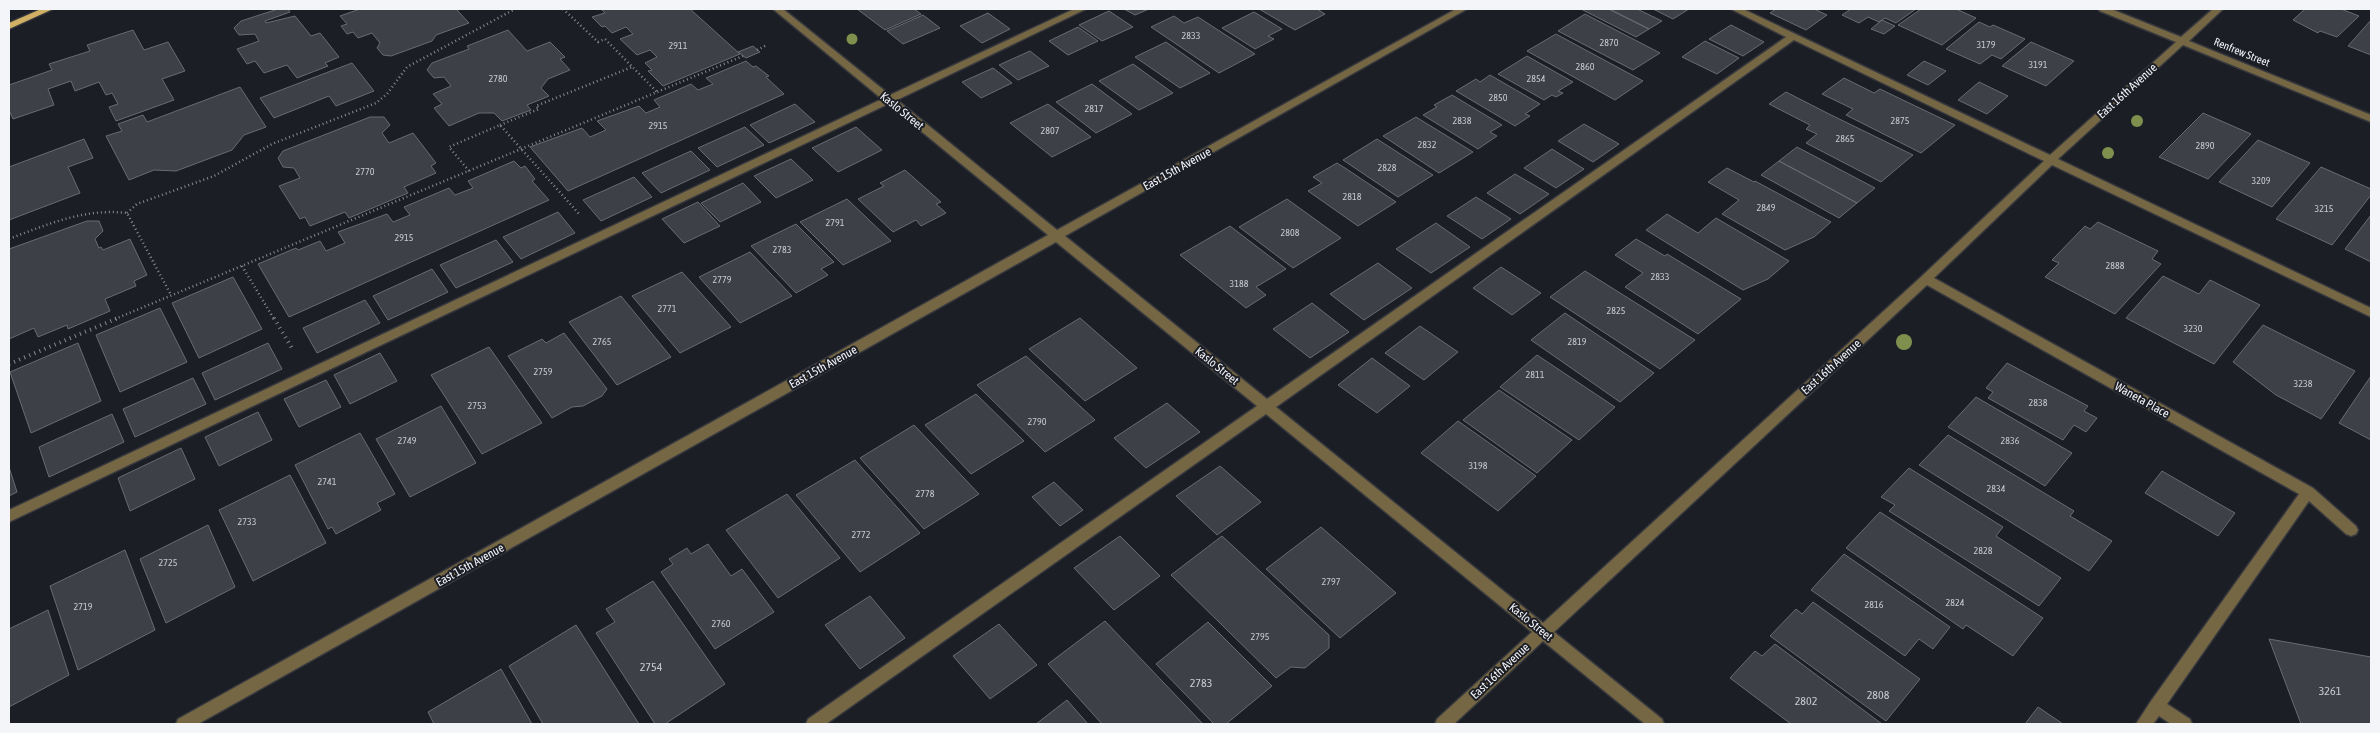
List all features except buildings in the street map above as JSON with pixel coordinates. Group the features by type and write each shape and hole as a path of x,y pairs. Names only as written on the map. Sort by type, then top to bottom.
{"main road":[{"path":"9,26 48,9"}],"street":[{"name":"Kaslo Street","path":"778,9 1656,724"},
{"path":"9,516 598,235 1080,9"},
{"name":"East 15th Avenue","path":"184,724 1462,9"},
{"path":"1736,9 2371,313"},
{"name":"Renfrew Street","path":"2103,9 2371,119"},
{"name":"East 16th Avenue","path":"1443,724 1926,279 2051,160 2218,9"},
{"path":"814,724 1794,36"},
{"name":"Waneta Place","path":"1926,279 2308,492 2352,530"},
{"path":"2144,724 2308,492"},
{"path":"2156,706 2184,724"}],"path":[{"path":"127,213 137,204 214,176 272,144 376,103 387,94 399,75 407,67 515,9"},
{"path":"563,9 598,42 605,39 657,92"},
{"path":"757,50 767,45"},
{"path":"9,364 743,56"},
{"path":"469,171 449,146 539,109 536,106 632,67"},
{"path":"500,126 598,235"},
{"path":"9,239 88,213 112,210 127,213"},
{"path":"127,213 171,295"},
{"path":"242,266 308,374"}]}
